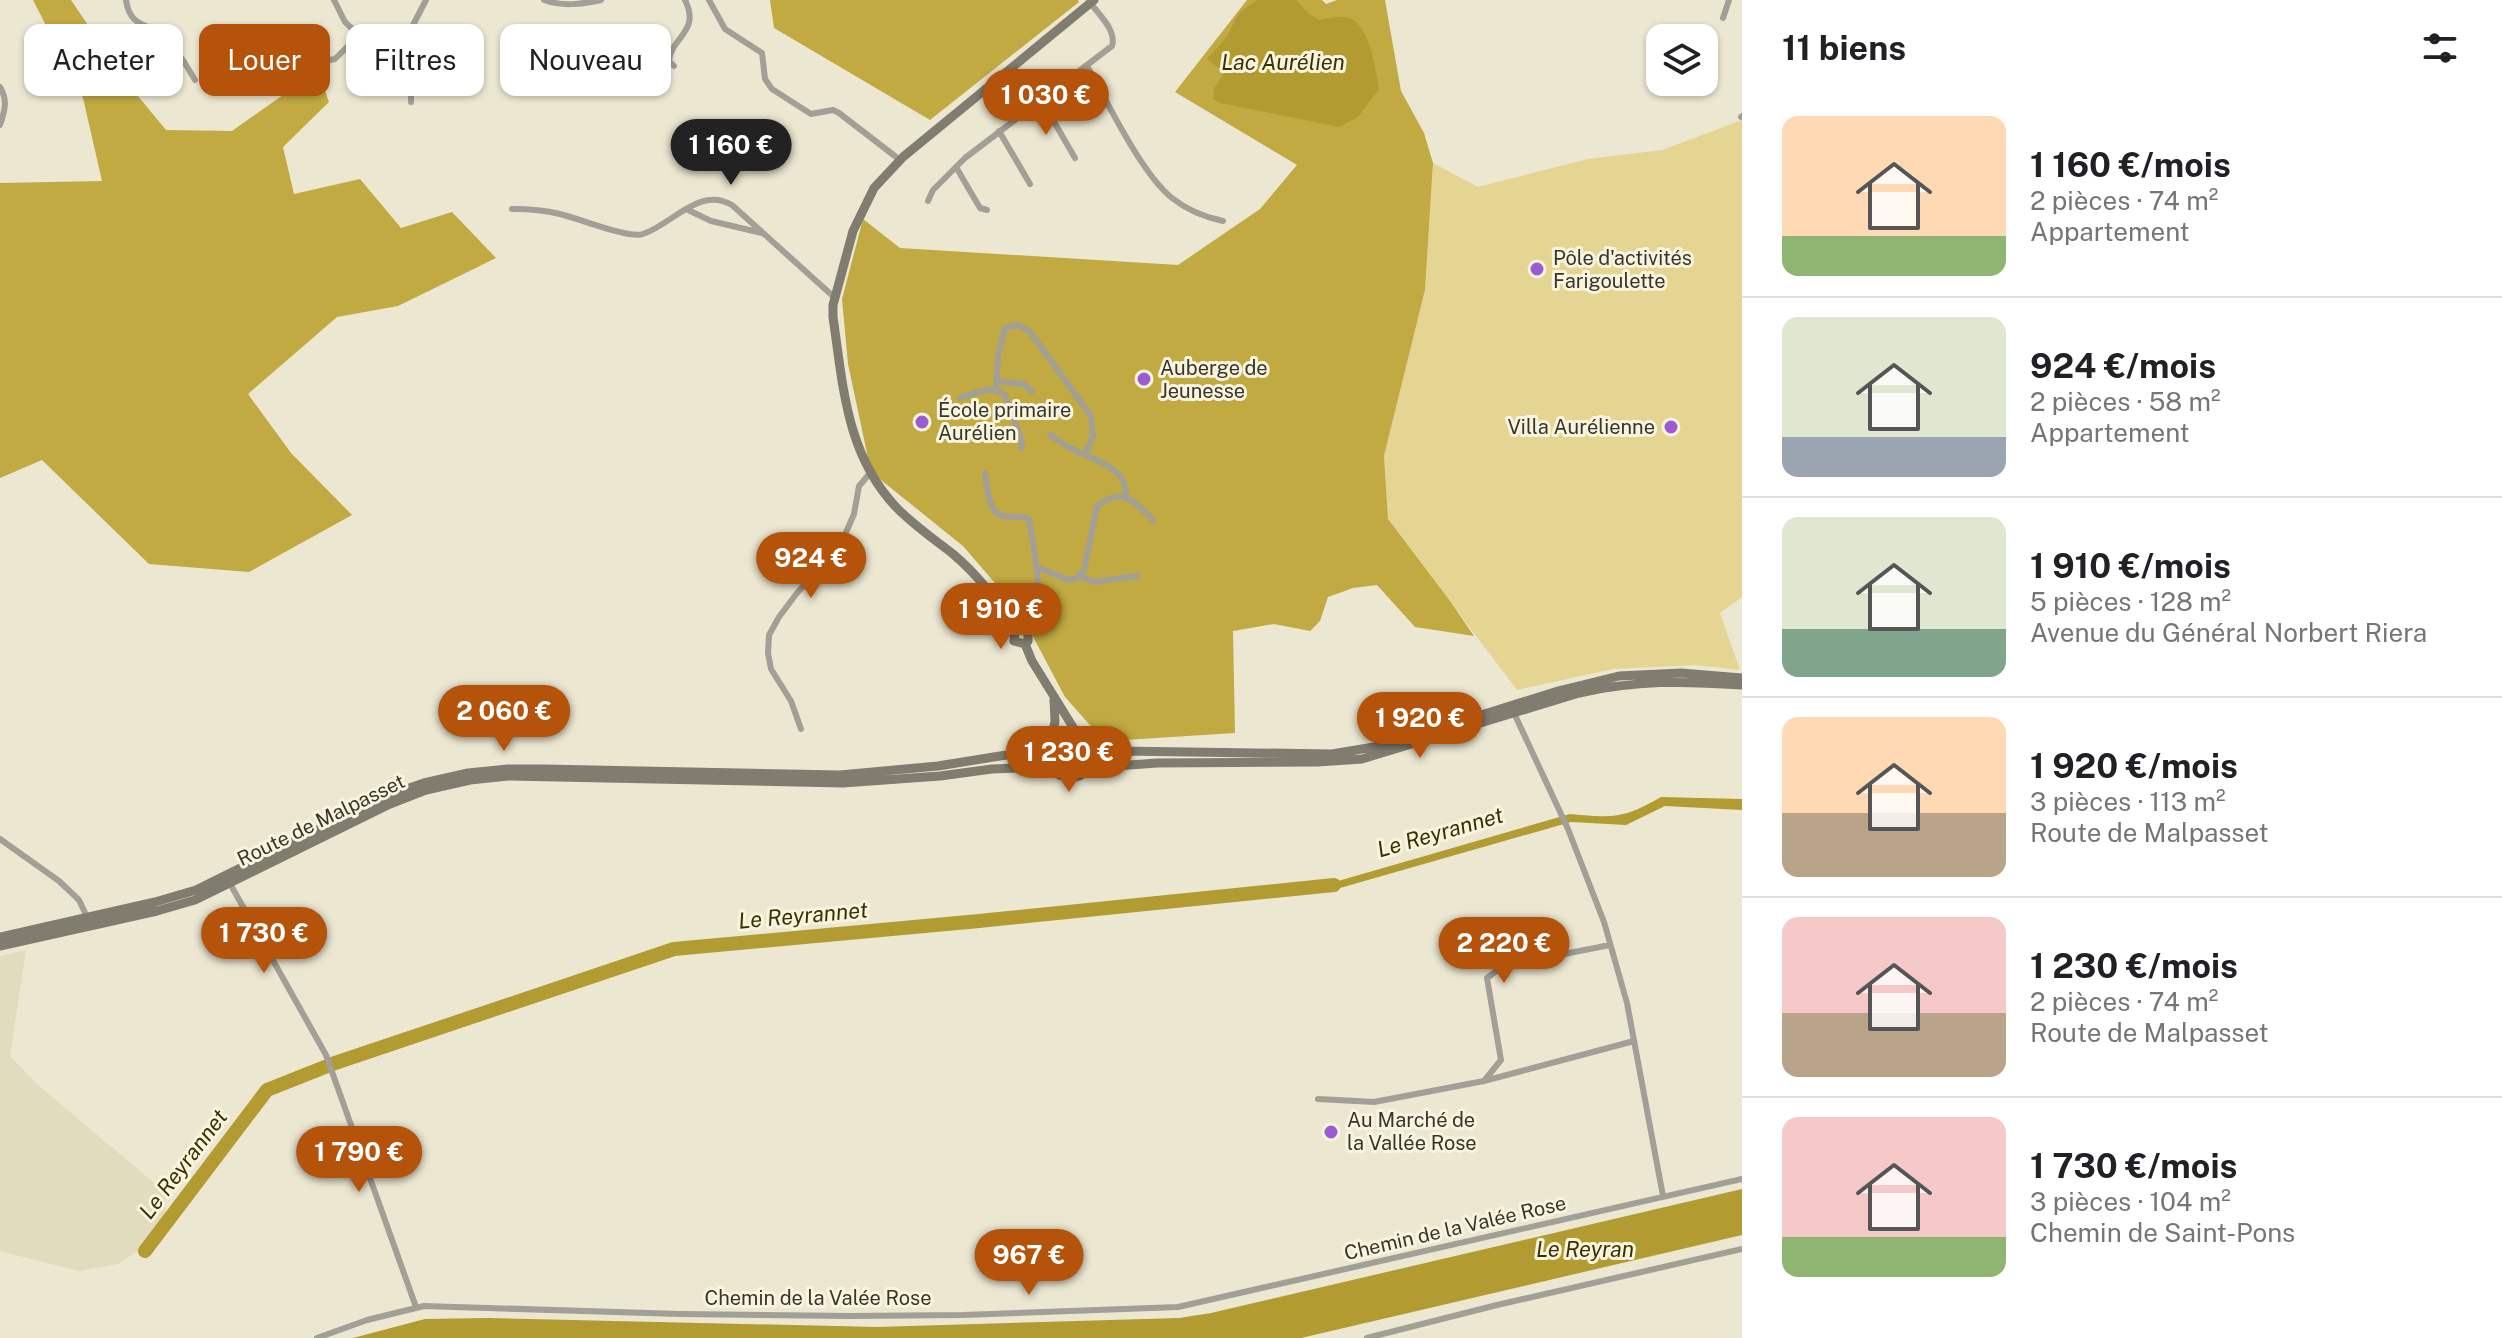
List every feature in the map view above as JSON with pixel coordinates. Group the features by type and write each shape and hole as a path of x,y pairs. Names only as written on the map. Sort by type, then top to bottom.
{"main road":[{"path":"1025,644 1014,641 1015,631 985,585 956,556 894,505 871,472 848,418 833,317 834,297 853,231 874,188 900,160 1090,1"},
{"path":"1015,631 1021,628 1028,631 1030,636 1025,644"},
{"path":"1025,644 1032,661 1076,732"},
{"path":"1090,744 1120,751 1332,754 1386,745 1558,691 1619,676 1681,673 1742,678"},
{"path":"1088,768 1157,763 1362,759 1610,686 1680,680 1742,685"},
{"path":"1050,741 1068,730 1085,736 1093,753 1088,768 1078,776 1063,777 1046,760 1055,708 1052,693"},
{"name":"Route de Malpasset","path":"0,946 195,900 386,796 468,773 544,769 840,775 938,766 1037,750 1050,741"},
{"name":"Route de Malpasset","path":"0,937 155,902 228,880 390,804 426,790 470,780 508,776 843,783 992,769 1050,767"}],"street":[{"path":"126,0 132,16 145,27 162,34 175,48 195,80"},
{"path":"334,0 347,24"},
{"path":"414,24 426,0"},
{"path":"544,0 571,5 601,0"},
{"path":"674,66 669,61 669,55 685,34 690,20 685,0"},
{"path":"709,0 725,29 762,53 765,79 772,89 811,114 833,110 839,113 900,160"},
{"path":"1723,18 1729,0"},
{"path":"928,201 933,190 956,167 1112,46 1115,40 1113,33 1090,1"},
{"path":"330,60 346,48"},
{"path":"1087,66 1135,151 1170,197 1189,210 1223,221"},
{"path":"0,87 6,96 0,125"},
{"path":"411,96 411,102"},
{"path":"1042,101 1075,158"},
{"path":"999,131 1030,184"},
{"path":"956,167 980,208 987,210"},
{"path":"512,209 560,214 641,235 702,201 722,200 732,205 834,297"},
{"path":"686,209 711,221 763,233"},
{"path":"996,389 998,356 1005,328 1018,325 1030,332 1091,416 1093,436 1085,455"},
{"path":"997,381 1023,384 1032,391"},
{"path":"960,398 988,389 996,389 1005,395 1022,442 1021,448"},
{"path":"1050,435 1102,462 1120,476 1125,497"},
{"path":"801,729 784,687 771,669 769,635 797,593 841,544 854,514 859,486 871,472"},
{"path":"985,473 990,502 996,513 1029,519 1037,567 1037,614 1028,631"},
{"path":"1037,567 1068,580 1080,576 1084,570 1097,506 1116,497 1133,500 1153,520"},
{"path":"1080,576 1094,582 1137,576"},
{"path":"1514,713 1568,829 1610,945 1627,1003 1663,1196"},
{"path":"0,839 59,881 79,900 87,917"},
{"path":"228,880 329,1066 416,1307"},
{"path":"1484,1081 1501,1060 1487,978 1503,966 1610,945"},
{"path":"1318,1099 1374,1102 1484,1081 1634,1041"},
{"name":"Chemin de la Valée Rose","path":"317,1338 416,1307 506,1306 680,1314 849,1316 1178,1307 1742,1179"},
{"path":"1367,1338 1742,1249"}],"shaded area":[{"path":"33,0 71,0 87,24 45,24"},
{"path":"770,0 1079,2 930,120 774,28"},
{"path":"1247,0 1322,0 1326,4 1337,0 1385,0 1401,91 1424,133 1433,163 1425,290 1384,456 1388,519 1474,636 1415,627 1377,585 1353,588 1328,597 1320,621 1310,631 1274,624 1233,631 1235,733 1124,740 1096,732 1065,697 1020,612 963,546 871,472 848,364 842,299 863,219 900,248 1178,265 1260,209 1297,165 1175,92"},
{"path":"138,96 166,130 232,131 282,96 327,96 329,102 283,147 294,194 360,179 401,228 452,212 496,258 398,306 337,317 248,394 291,453 352,515 249,572 149,564 42,460 0,478 0,183 102,181 83,98"},
{"path":"1742,120 1742,597 1720,613 1740,670 1696,665 1613,669 1517,690 1388,520 1384,456 1425,290 1433,163 1478,187 1588,159 1662,150"},
{"path":"26,950 10,1056 39,1086 166,1193 165,1223 138,1251 118,1264 78,1271 0,1251 0,956"}],"water":[{"name":"Lac Aurélien","path":"1257,0 1296,0 1319,20 1345,17 1360,27 1370,47 1379,89 1358,117 1339,127 1213,99 1214,88 1228,68 1217,67 1207,59 1226,38 1239,13"},
{"name":"Le Reyrannet","path":"1661,797 1742,799 1742,810 1665,806 1626,825 1571,822 1326,892 1315,890 1315,885 1321,886 1570,814 1617,815 1637,810"},
{"name":"Le Reyran","path":"1742,1189 1742,1235 1301,1338 353,1338 425,1319 877,1327 1179,1318"}],"waterway":[{"name":"Le Reyrannet","path":"145,1251 267,1090 335,1063 674,949 1334,885"}],"place":[{"name":"Pôle d'activités Farigoulette","path":"1537,269"},
{"name":"Auberge de Jeunesse","path":"1144,379"},
{"name":"École primaire Aurélien","path":"922,422"},
{"name":"Villa Aurélienne","path":"1671,427"},
{"name":"Au Marché de la Vallée Rose","path":"1331,1132"}]}
